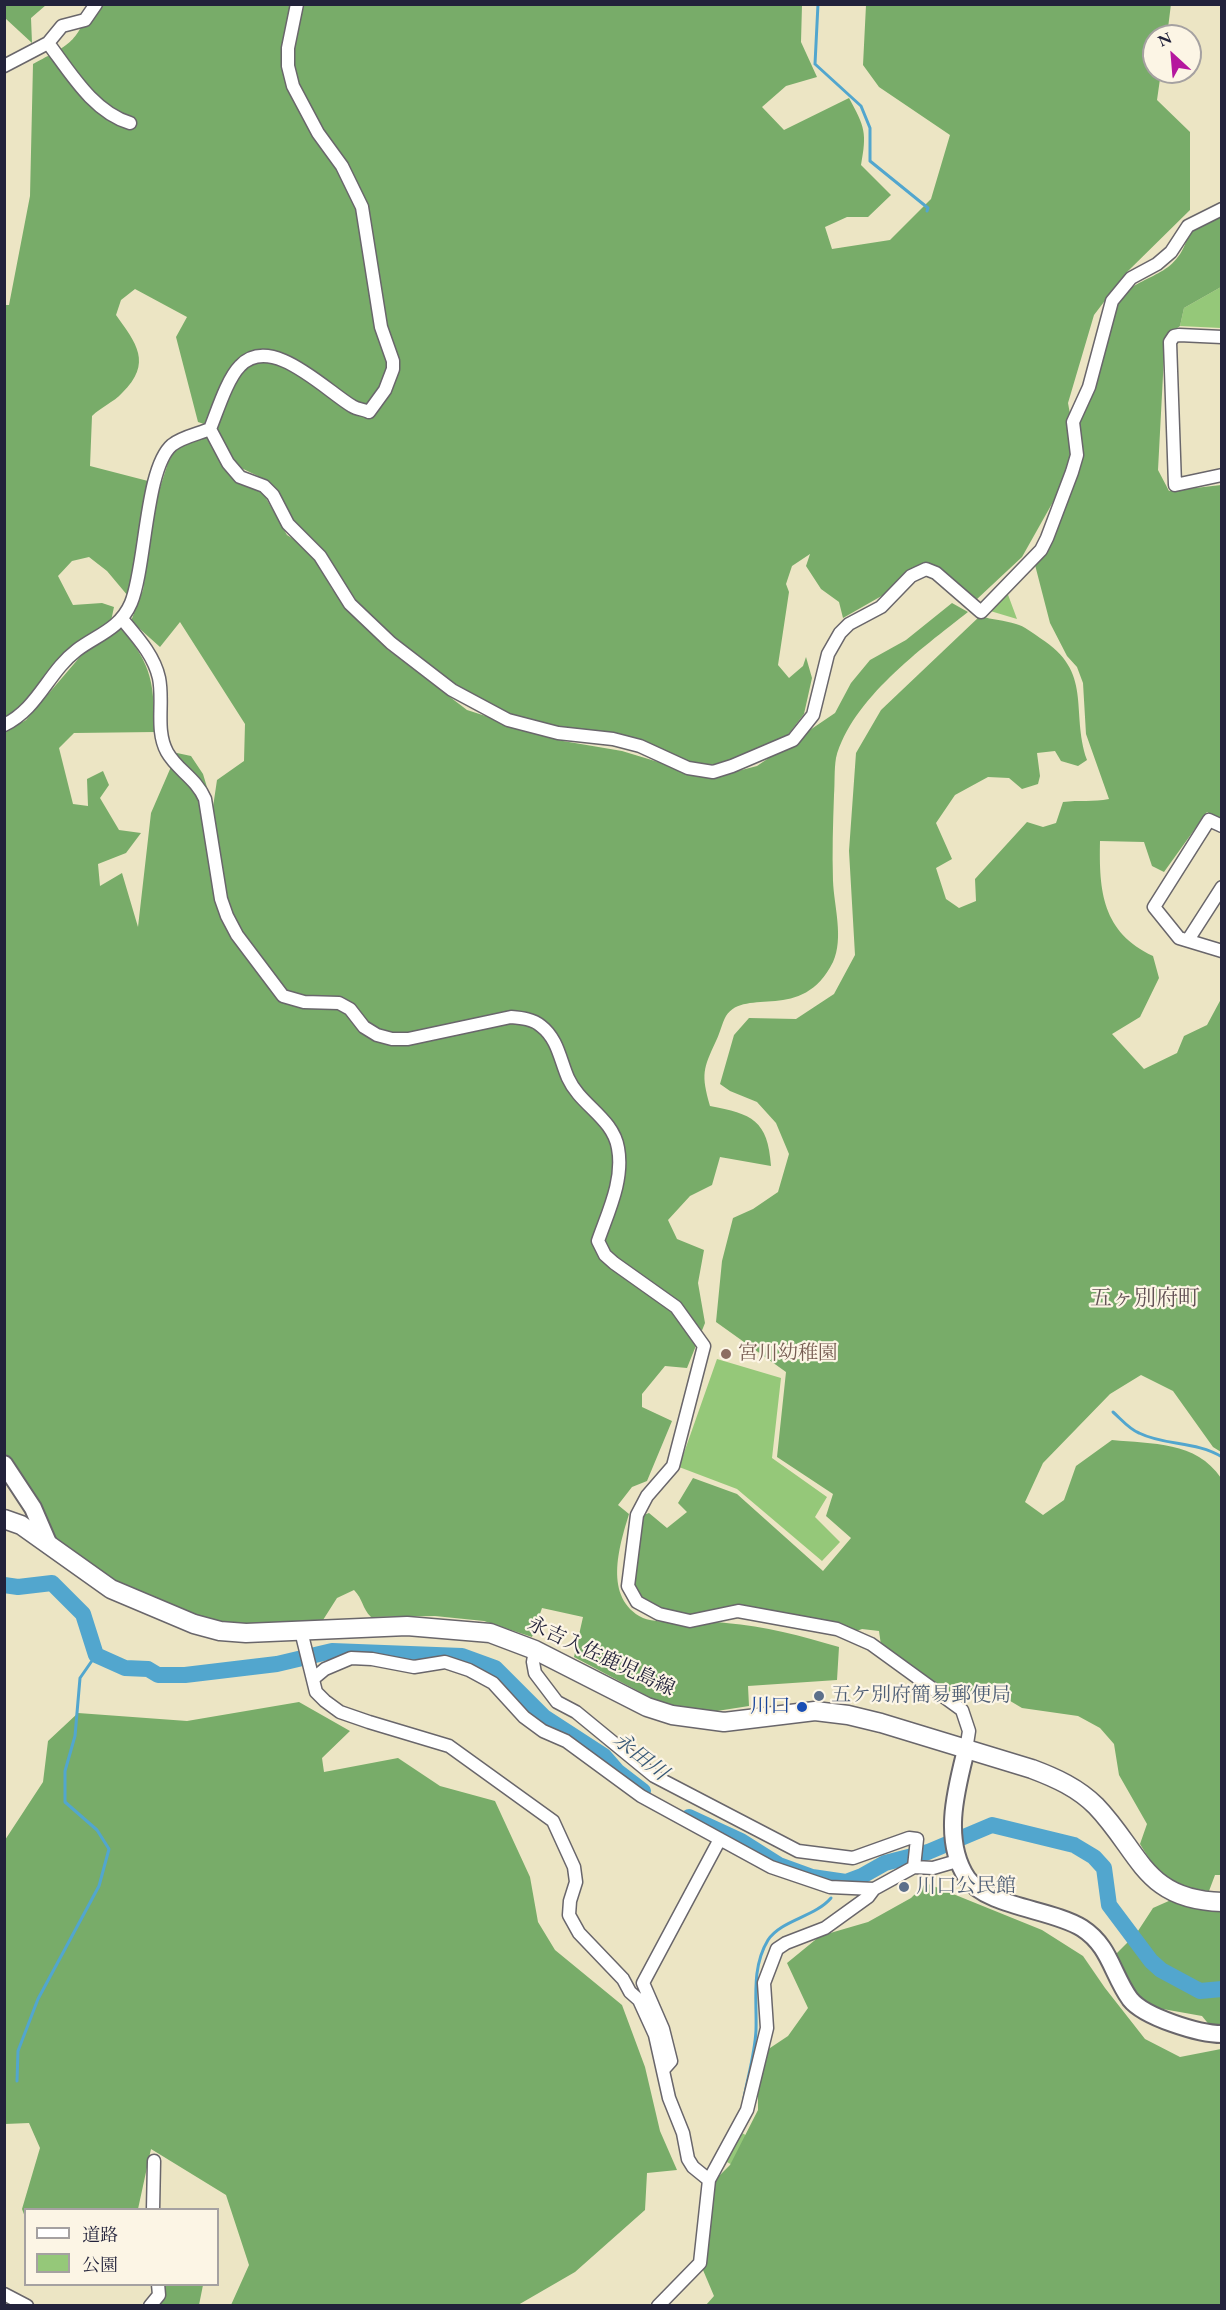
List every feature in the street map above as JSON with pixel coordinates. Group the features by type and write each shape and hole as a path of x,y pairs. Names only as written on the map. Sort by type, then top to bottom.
{"main road":[{"name":"永吉入佐鹿児島線","path":"4,1519 21,1525 101,1584 194,1624 219,1631 302,1636 368,1626 452,1628 490,1633 535,1650 647,1707 672,1715 724,1722 815,1712 848,1715 881,1722 1057,1778 1094,1805 1151,1878 1185,1898 1221,1902"}],"street":[{"path":"4,66 48,42 62,26 85,20 96,4"},
{"path":"4,725 19,718 60,666 122,619 131,603 150,504 166,451 173,444 210,429 239,367 252,358 279,358 294,364 352,406 369,412 385,390 393,369 374,292 362,207 342,166 318,133 293,86 288,66 288,48 297,4"},
{"path":"48,42 94,101 130,123"},
{"path":"210,429 228,463 240,477 264,486 273,495 288,524 320,556 351,604 391,643 452,690 508,720 558,733 613,739 640,746 688,768 713,772 793,740 813,715 828,654 840,633 849,624 881,607 911,576 926,569 936,573 981,612 1041,550 1077,455 1074,422 1089,387 1112,302 1131,278 1158,264 1171,252 1188,226 1221,209"},
{"path":"1221,337 1179,335 1174,336 1170,342 1175,485 1221,475"},
{"path":"122,619 145,648 159,676 161,737 167,753 200,786 205,799 221,899 227,916 237,935 283,996 304,1002 339,1003 350,1009 364,1026 377,1035 392,1039 408,1039 511,1017 525,1018 540,1025 551,1036 568,1079 577,1092 607,1123 618,1146 620,1169 598,1241 614,1263 676,1307 704,1346 673,1466 647,1496 636,1515 628,1586 631,1595 644,1608 690,1621 738,1611 837,1629 871,1644 962,1710 969,1731 954,1818 955,1854 968,1880 978,1888 1082,1928 1097,1940 1113,1962 1125,1991 1139,2008 1175,2024 1209,2034 1221,2034"},
{"path":"1221,826 1209,820 1154,907 1179,938 1221,951"},
{"path":"1188,940 1221,887"},
{"path":"4,1464 33,1508 49,1545"},
{"path":"302,1636 316,1692 340,1712 449,1746 553,1821 574,1867 576,1882 570,1900 569,1915 579,1933 623,1979 630,1992 639,2000 655,2035 669,2098 683,2133 688,2159 693,2167 709,2180"},
{"path":"535,1650 533,1662 536,1673 557,1702 576,1712 654,1776 798,1851 853,1858 900,1841 917,1839 914,1863"},
{"path":"311,1675 351,1658 372,1659 414,1667 445,1662 469,1670 493,1683 524,1717 543,1731 566,1741 641,1796 771,1867 830,1887 874,1889"},
{"path":"663,2070 671,2061 663,2029 643,1983 720,1839"},
{"path":"658,2306 700,2263 709,2180 747,2110 767,2028 764,1983 777,1949 786,1943 825,1928 868,1897 874,1889 914,1863 933,1868 955,1854"},
{"path":"153,2208 154,2161"},
{"path":"150,2306 159,2295 158,2286"},
{"path":"4,2294 27,2306"}],"green space":[{"path":"5,4 46,5 31,18 32,43 5,18"},
{"path":"1171,4 1168,24 1142,24 1142,84 1159,84 1157,100 1190,132 1190,210 1126,273 1094,315 1068,403 1076,447 1067,477 1022,557 976,600 923,564 900,578 885,594 843,618 839,602 821,589 806,566 810,554 792,566 786,584 789,592 778,665 789,678 803,666 806,657 812,678 804,714 787,736 717,765 683,762 639,741 524,719 493,707 452,682 397,641 356,600 319,545 292,519 275,488 262,478 237,466 216,428 198,422 176,337 187,317 135,289 121,300 116,315 135,344 139,363 137,372 119,396 92,416 90,466 148,481 128,596 107,571 89,557 72,561 58,576 73,605 102,603 114,607 111,621 18,711 5,718 4,305 9,305 30,196 33,64 70,42 91,5 802,5 801,42 817,77 786,86 762,107 784,130 849,98 863,130 864,145 861,165 891,195 868,217 847,217 825,227 832,249 890,240 931,199 950,135 879,87 863,65 866,5"},
{"path":"1218,215 1221,216 1221,287 1184,308 1180,326 1165,337 1158,470 1169,491 1221,485 1221,821 1207,812 1164,872 1152,866 1144,842 1100,841 1100,859 1103,893 1107,908 1123,935 1153,956 1159,978 1140,1017 1112,1034 1144,1069 1177,1053 1184,1036 1207,1025 1221,999 1221,1452 1213,1447 1173,1391 1141,1375 1110,1394 1043,1463 1025,1502 1043,1515 1064,1500 1076,1466 1112,1440 1157,1444 1186,1451 1211,1466 1221,1478 1221,1875 1215,1875 1209,1891 1176,1882 1160,1872 1154,1864 1140,1844 1147,1824 1119,1775 1114,1744 1100,1728 1078,1716 1022,1708 990,1689 948,1694 881,1645 879,1631 862,1629 854,1632 812,1621 767,1614 682,1615 663,1610 645,1600 630,1585 641,1516 649,1513 667,1528 687,1512 678,1503 693,1478 737,1494 823,1571 851,1538 826,1516 833,1494 777,1457 786,1372 716,1322 722,1261 733,1218 753,1209 778,1192 789,1154 776,1123 757,1102 730,1091 720,1084 734,1035 749,1018 796,1019 834,994 855,955 849,851 856,753 881,710 980,616 1025,628 1057,651 1068,664 1077,693 1082,742 1087,760 1078,766 1061,761 1055,751 1037,753 1040,776 1038,784 1022,789 1009,778 988,777 955,795 936,823 952,859 936,868 946,899 959,908 976,901 975,879 1027,822 1043,827 1056,823 1063,802 1109,799 1086,734 1083,683 1077,667 1067,656 1050,623 1034,561 1081,459 1077,423 1117,301 1127,291 1168,267 1184,248 1189,232"},
{"path":"1221,287 1221,328 1180,326 1184,308"},
{"path":"207,436 235,481 262,491 287,535 304,546 314,557 332,589 387,649 467,710 563,741 622,751 711,778 757,766 835,713 851,683 870,660 906,640 952,603 968,612 890,677 872,696 844,736 835,767 833,870 838,943 833,962 820,981 806,992 791,998 747,1004 735,1008 726,1016 708,1058 705,1086 710,1106 737,1112 755,1122 766,1138 771,1166 720,1157 712,1185 690,1196 668,1220 677,1239 704,1250 698,1283 705,1323 687,1368 665,1366 642,1394 642,1407 672,1421 647,1481 632,1487 618,1505 629,1514 618,1556 618,1585 631,1609 650,1620 755,1626 839,1647 837,1680 748,1686 749,1706 704,1713 668,1707 574,1657 583,1617 542,1608 532,1637 484,1621 435,1616 371,1617 354,1590 337,1598 323,1620 275,1625 239,1625 209,1619 162,1602 109,1578 67,1552 48,1530 5,1452 4,732 26,720 85,651 121,628 140,654 150,677 155,732 74,733 59,748 73,804 88,806 87,779 103,771 109,785 100,798 119,830 141,833 126,853 98,864 100,886 122,873 138,927 151,813 177,753 191,756 203,774 213,807 217,780 244,761 245,724 180,622 160,647 131,621 143,590 156,500 168,463 176,448"},
{"path":"1007,592 1017,619 987,610"},
{"path":"717,1359 781,1378 772,1458 827,1497 815,1517 840,1542 822,1561 737,1489 679,1467"},
{"path":"299,1702 350,1731 322,1758 324,1772 398,1758 440,1786 495,1801 530,1877 538,1922 555,1950 622,2005 645,2067 660,2131 677,2170 647,2173 645,2210 575,2272 518,2305 231,2305 249,2265 226,2195 151,2149 138,2208 24,2208 24,2214 22,2209 40,2148 29,2123 5,2124 5,1840 43,1782 48,1741 78,1713 187,1721"},
{"path":"926,1883 1042,1930 1083,1956 1145,2039 1180,2057 1221,2049 1221,2305 706,2305 714,2296 703,2270 712,2183 730,2165 758,2110 758,2056 788,2036 808,2008 787,1963 820,1936 868,1922 911,1898"},
{"path":"1171,1900 1189,1906 1221,1909 1221,2027 1215,2032 1202,2016 1146,2006 1133,1988 1116,1954 1136,1934 1153,1908"},
{"path":"740,2132 755,2140 740,2169 725,2161"},
{"path":"164,2286 203,2286 199,2305 158,2306 165,2289"}],"waterway":[{"path":"818,4 815,64 861,106 870,128 870,161 928,208 927,211"},
{"path":"1113,1412 1139,1433 1159,1440 1202,1448 1222,1457"},
{"name":"永田川","path":"4,1585 18,1587 52,1583 83,1614 96,1655 125,1668 148,1669 158,1675 185,1675 277,1664 332,1651 462,1656 495,1668 544,1717 604,1756 617,1771 643,1791"},
{"path":"17,2081 18,2051 38,1999 99,1886 109,1849 97,1830 65,1802 65,1771 75,1736 80,1678 96,1655"},
{"name":"永田川","path":"689,1817 741,1841 779,1865 812,1877 846,1882 885,1863 928,1852 992,1825 1074,1845 1094,1857 1104,1868 1109,1905 1151,1961 1161,1970 1200,1991 1222,1989"},
{"path":"744,2098 753,2056 757,1973 763,1951 774,1933 816,1910 831,1898"}],"place":[{"name":"宮川幼稚園","path":"726,1354"},
{"name":"五ケ別府簡易郵便局","path":"819,1696"},
{"name":"川口","path":"802,1707"},
{"name":"川口公民館","path":"904,1887"}],"district":[{"name":"五ヶ別府町","path":"1145,1299"}]}
